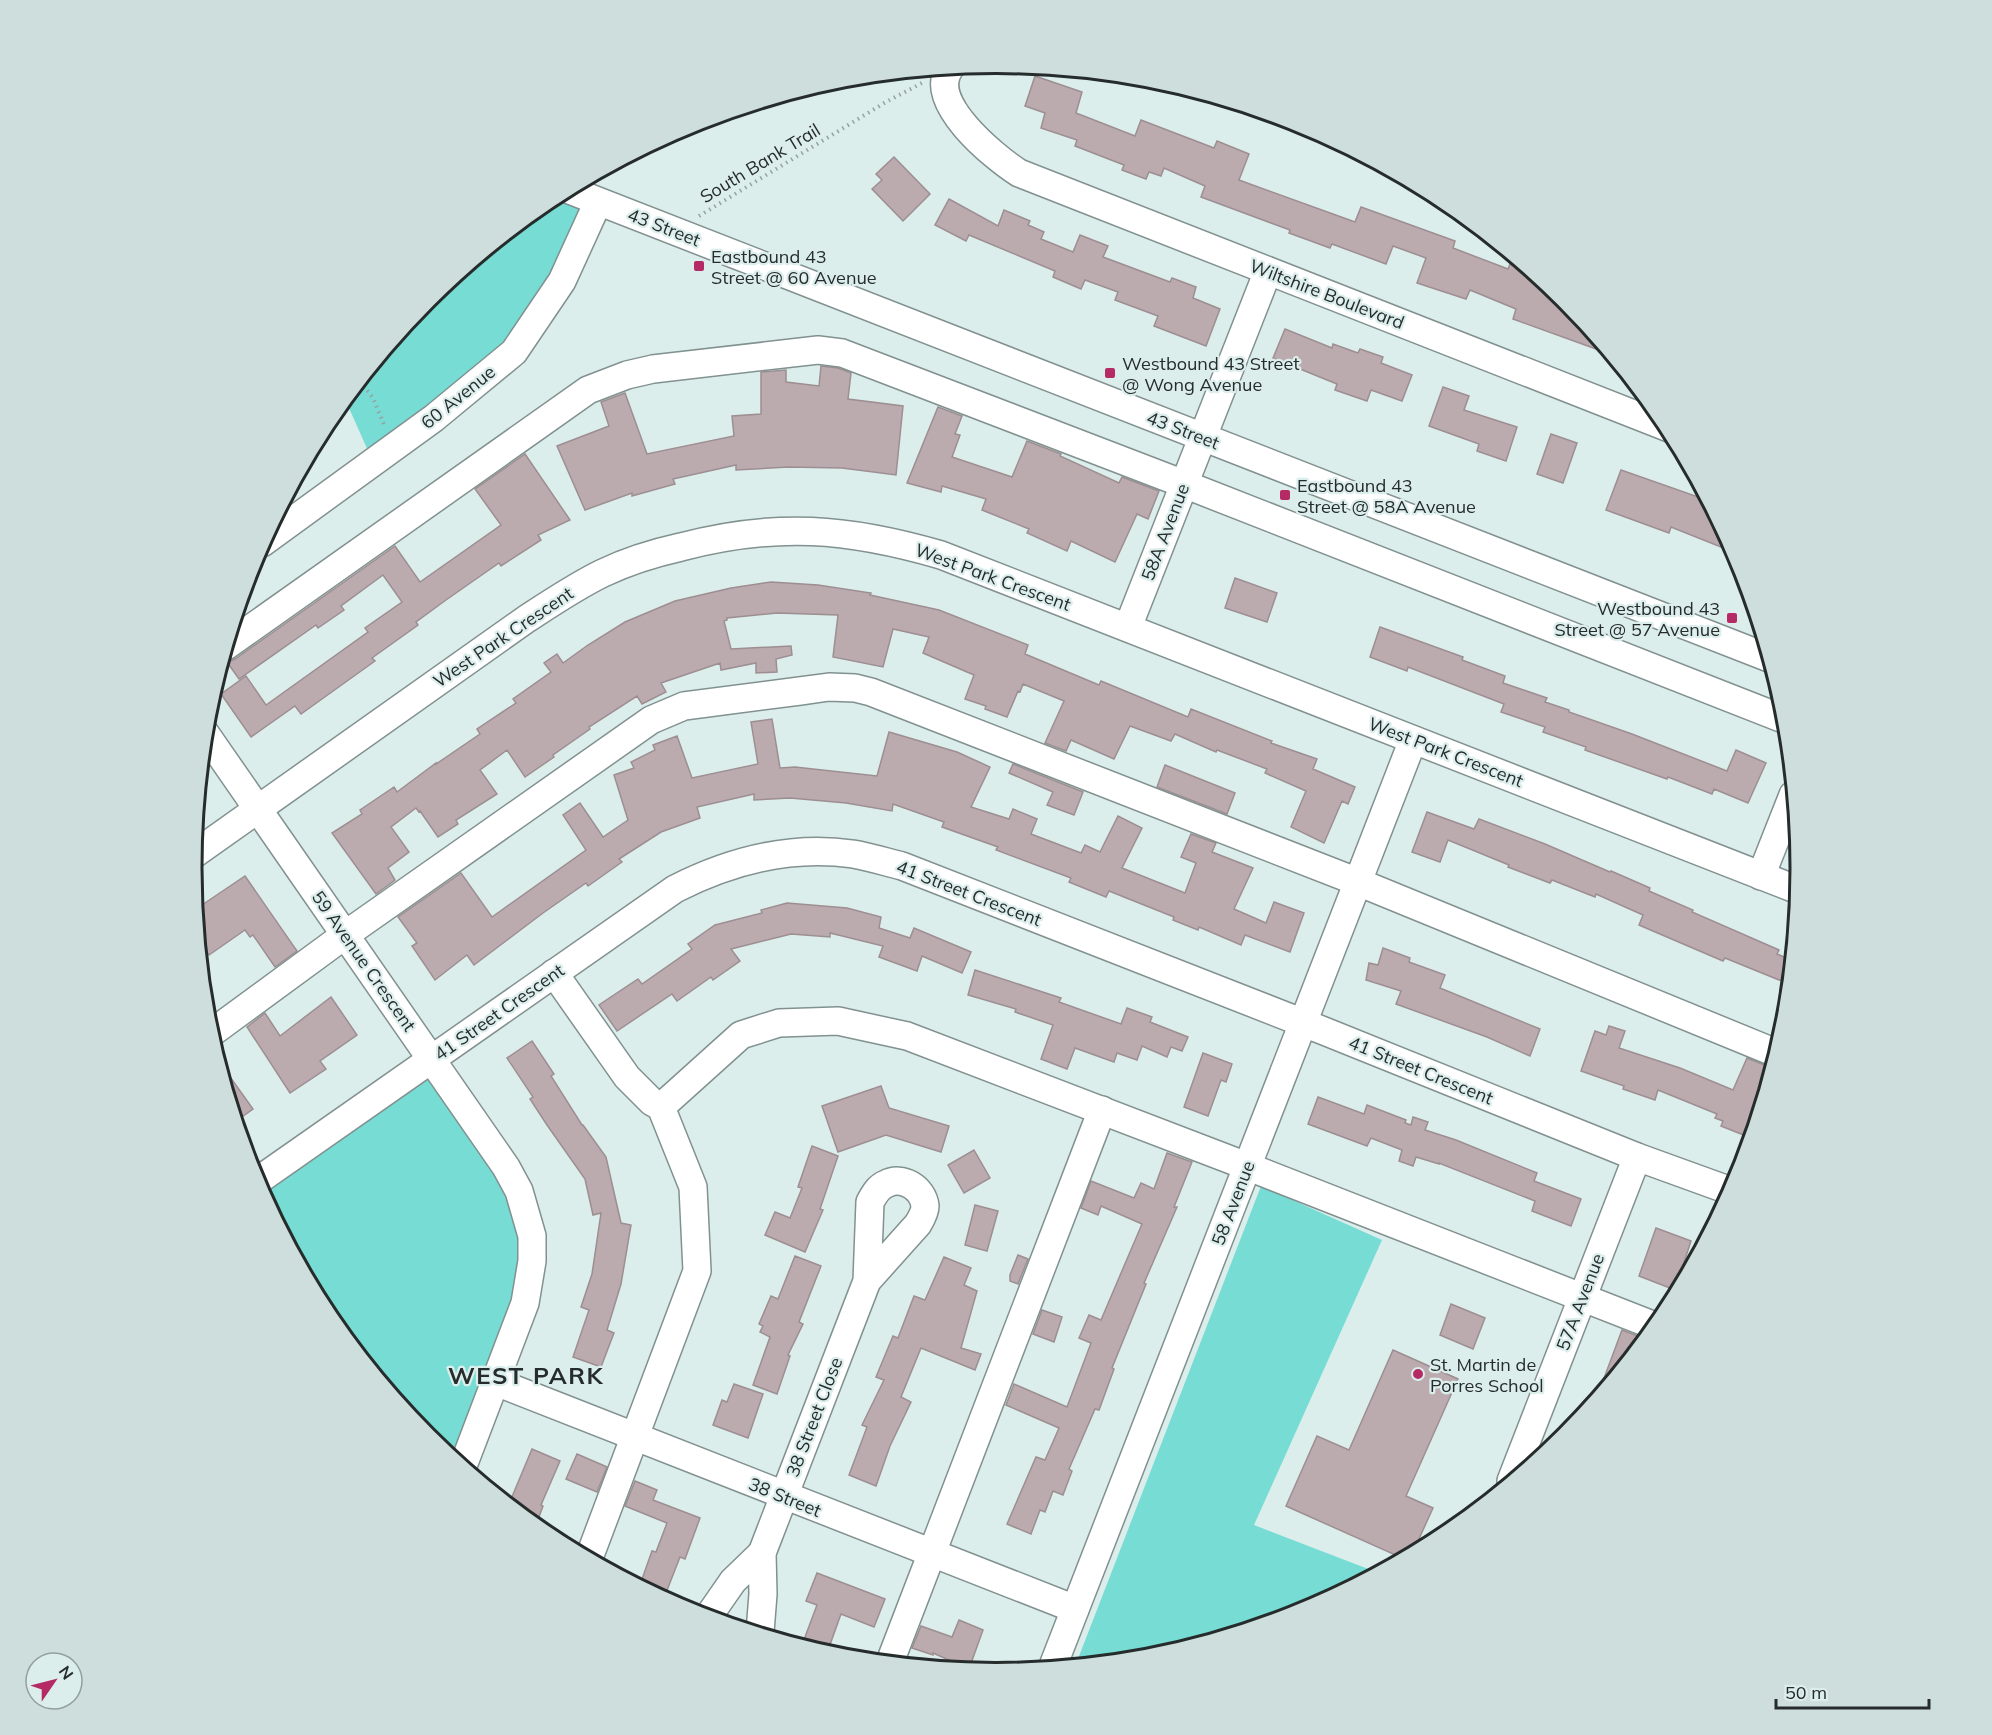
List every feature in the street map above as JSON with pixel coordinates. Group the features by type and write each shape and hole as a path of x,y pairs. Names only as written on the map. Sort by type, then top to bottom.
{"street":[{"name":"Wiltshire Boulevard","path":"946,75 943,85 946,96 967,128 990,152 1019,173 1653,422"},
{"name":"43 Street","path":"577,193 1761,655"},
{"name":"60 Avenue","path":"276,532 434,418 513,352 562,280 598,202"},
{"name":"58A Avenue","path":"1128,627 1268,271"},
{"path":"236,639 588,390 627,375 653,369 818,350 842,353 1184,484 1775,716"},
{"name":"West Park Crescent","path":"203,848 525,620 572,590 633,560 714,539 777,530 840,533 901,543 941,555 1789,887"},
{"path":"218,1028 345,934 651,720 684,706 829,687 855,688 871,692 1358,882 1768,1050"},
{"name":"58 Avenue","path":"1056,1659 1413,740"},
{"name":"59 Avenue Crescent","path":"212,744 432,1059 506,1167 519,1191 532,1236 532,1261 525,1303 466,1458"},
{"path":"1761,876 1787,809"},
{"name":"41 Street Crescent","path":"264,1176 658,900 701,876 758,857 822,851 854,854 902,866 1637,1157 1722,1188"},
{"path":"554,973 627,1077 651,1102 661,1107 693,1187 698,1272 592,1551"},
{"path":"661,1107 741,1035 779,1023 838,1021 907,1036 1248,1166 1646,1323"},
{"path":"894,1655 1102,1110"},
{"name":"57A Avenue","path":"1517,1467 1637,1157"},
{"name":"38 Street Close","path":"761,1625 763,1594 762,1553 867,1281"},
{"name":"38 Street","path":"496,1382 1075,1609"},
{"name":"38 Street Close","path":"714,1609 733,1581 762,1553"}],"path":[{"name":"South Bank Trail","path":"688,212 699,216 886,102 922,83 922,77"},
{"path":"364,387 376,405 393,447"}],"shaded area":[{"path":"577,193 598,202 514,352 373,462 349,408 399,344 472,271 555,207"},
{"path":"432,1059 532,1236 465,1458 399,1391 336,1309 308,1264 264,1176"},
{"path":"1261,1186 1382,1240 1254,1525 1368,1569 1300,1601 1202,1634 1151,1646 1079,1657"}],"building":[{"path":"1035,76 1082,92 1076,113 1135,136 1141,120 1214,148 1217,141 1249,154 1239,180 1355,222 1361,207 1455,241 1453,248 1508,269 1510,264 1512,265 1557,306 1598,350 1513,319 1516,309 1470,290 1466,299 1417,283 1426,258 1393,246 1386,264 1332,244 1330,248 1289,233 1290,230 1201,197 1205,186 1164,168 1161,176 1149,172 1146,179 1122,170 1124,165 1075,146 1077,140 1041,128 1045,113 1025,106"},
{"path":"894,157 930,194 903,221 872,189 882,180 876,174"},
{"path":"949,199 998,226 1004,210 1030,221 1028,225 1044,232 1041,239 1073,252 1080,235 1108,246 1103,257 1170,282 1172,278 1196,287 1193,298 1220,309 1206,346 1154,326 1158,316 1115,300 1118,292 1085,280 1081,289 1053,277 1055,271 969,235 966,241 935,225"},
{"path":"1285,329 1332,348 1333,344 1358,353 1360,349 1383,357 1381,363 1412,375 1402,401 1371,390 1367,401 1335,390 1337,384 1273,358"},
{"path":"821,366 838,368 851,373 848,399 903,406 896,475 842,468 789,467 736,470 736,465 673,479 675,484 632,496 632,493 585,510 557,446 609,426 601,402 625,393 647,454 734,436 732,416 761,414 761,372 786,370 786,382 819,386"},
{"path":"1443,387 1469,396 1464,410 1517,427 1506,461 1477,451 1479,444 1429,426"},
{"path":"938,407 962,416 955,434 960,435 952,457 1012,477 1027,441 1061,454 1060,456 1119,483 1122,477 1159,491 1148,519 1137,514 1115,562 1071,541 1067,551 1027,533 1029,529 982,510 986,499 942,486 941,492 907,483"},
{"path":"1551,434 1577,443 1563,483 1537,474"},
{"path":"525,454 570,520 538,535 541,540 501,566 499,563 446,600 416,622 418,625 372,658 375,661 301,714 295,706 251,737 222,694 246,676 266,705 368,632 365,628 402,602 383,575 341,606 344,610 318,628 316,625 239,679 228,664 229,661 395,546 420,582 501,525 475,489"},
{"path":"1621,470 1698,497 1722,548 1671,527 1669,533 1606,510"},
{"path":"1235,578 1277,593 1267,622 1225,608"},
{"path":"771,582 818,585 871,593 870,595 939,610 1028,645 1025,654 1099,685 1101,681 1188,717 1191,709 1272,741 1271,743 1317,759 1313,769 1355,787 1348,804 1342,801 1324,843 1291,827 1306,791 1265,773 1267,769 1217,750 1216,752 1175,734 1171,741 1130,726 1114,759 1071,740 1066,751 1045,743 1064,701 1023,684 1007,717 985,709 986,706 965,699 974,675 923,653 929,637 893,629 883,667 833,657 838,615 777,613 727,618 724,621 731,649 791,646 792,655 776,659 777,672 756,673 756,663 721,670 720,663 661,683 666,692 642,704 637,696 589,727 590,729 525,777 507,750 480,770 497,794 456,820 458,824 438,837 416,808 391,827 409,852 388,868 395,880 376,894 332,833 362,814 360,810 394,787 397,792 480,734 477,729 516,703 513,699 551,672 544,663 557,654 563,663 625,622 675,601 731,588"},
{"path":"1380,627 1463,657 1462,660 1505,676 1503,683 1547,698 1545,702 1569,710 1569,712 1727,771 1736,750 1766,763 1748,803 1714,789 1712,794 1668,777 1667,779 1585,750 1586,747 1543,732 1545,727 1501,712 1504,704 1408,667 1407,671 1370,657"},
{"path":"772,719 780,768 795,767 877,776 889,732 957,752 990,767 971,807 1009,819 1013,809 1037,819 1031,834 1081,853 1085,845 1100,852 1118,816 1142,828 1122,868 1185,893 1196,863 1181,857 1191,834 1216,843 1212,852 1253,868 1234,909 1266,923 1274,902 1304,913 1290,952 1245,935 1241,945 1199,927 1198,930 1173,920 1174,917 1109,891 1106,897 1069,882 1071,878 996,850 998,847 942,827 944,822 893,804 892,811 846,803 790,798 754,800 754,794 697,807 700,818 661,832 619,859 622,862 588,886 586,883 543,913 474,965 467,955 435,980 412,946 417,943 398,917 461,873 492,917 586,850 563,815 580,803 603,837 628,820 614,775 634,768 631,762 655,750 653,745 677,736 692,778 758,764 751,722"},
{"path":"1013,764 1083,792 1074,815 1047,805 1053,792 1009,773"},
{"path":"1165,765 1235,793 1227,814 1157,787"},
{"path":"1427,812 1474,829 1479,819 1650,888 1649,891 1693,910 1692,912 1779,950 1777,954 1784,957 1781,981 1725,958 1723,961 1639,925 1643,915 1596,894 1595,897 1552,880 1550,883 1448,840 1440,862 1412,852"},
{"path":"245,876 297,951 275,967 253,935 250,937 245,930 209,955 203,904"},
{"path":"787,903 847,908 881,917 879,928 910,938 914,928 971,952 962,973 922,956 917,971 879,957 883,946 830,933 830,937 791,934 731,949 740,961 713,980 711,977 677,1001 672,994 617,1031 599,1005 638,979 642,984 692,949 688,944 715,925 762,913 761,910"},
{"path":"1383,948 1410,958 1409,962 1445,975 1440,988 1540,1029 1530,1056 1487,1037 1396,1004 1401,991 1366,980 1369,963 1378,965"},
{"path":"975,970 1061,998 1059,1002 1121,1024 1127,1008 1152,1017 1150,1022 1188,1037 1182,1051 1171,1047 1167,1057 1142,1046 1137,1060 1117,1053 1114,1062 1075,1048 1067,1069 1041,1059 1053,1025 1015,1012 1016,1009 968,995"},
{"path":"331,997 357,1035 320,1061 326,1069 290,1093 247,1027 265,1013 280,1036"},
{"path":"1609,1026 1625,1031 1619,1048 1680,1068 1733,1090 1747,1058 1765,1065 1744,1135 1721,1126 1723,1121 1715,1118 1717,1114 1658,1090 1655,1100 1581,1071 1595,1031 1606,1035"},
{"path":"532,1041 554,1074 551,1076 582,1125 606,1157 621,1223 631,1225 621,1284 607,1330 614,1333 601,1367 573,1357 589,1310 581,1307 592,1274 601,1213 593,1215 585,1179 530,1099 533,1097 507,1058"},
{"path":"1203,1053 1232,1064 1226,1082 1221,1080 1208,1116 1184,1107"},
{"path":"230,1077 253,1109 242,1117"},
{"path":"881,1086 889,1108 949,1126 941,1152 886,1135 838,1152 822,1106"},
{"path":"1318,1097 1364,1114 1367,1105 1406,1120 1405,1123 1411,1125 1413,1117 1428,1122 1425,1130 1537,1173 1534,1181 1581,1199 1571,1226 1532,1211 1535,1201 1439,1163 1416,1157 1413,1166 1399,1161 1402,1150 1371,1138 1367,1146 1308,1124"},
{"path":"812,1146 838,1156 820,1209 823,1210 805,1252 765,1235 775,1212 790,1218 802,1188 798,1187"},
{"path":"974,1150 990,1178 964,1193 948,1165"},
{"path":"1167,1153 1192,1162 1174,1207 1177,1207 1144,1283 1146,1284 1112,1368 1114,1369 1099,1410 1095,1409 1069,1469 1072,1471 1063,1495 1053,1491 1045,1512 1040,1510 1031,1534 1007,1524 1036,1457 1045,1460 1059,1428 1006,1405 1014,1384 1067,1407 1091,1343 1079,1338 1089,1315 1101,1320 1142,1224 1101,1206 1098,1215 1081,1208 1091,1181 1134,1198 1141,1183 1154,1189"},
{"path":"975,1205 998,1211 987,1251 965,1245"},
{"path":"1656,1228 1691,1241 1683,1266 1669,1288 1639,1276"},
{"path":"1018,1255 1028,1259 1018,1284 1010,1281 1010,1275"},
{"path":"795,1256 821,1266 799,1322 803,1324 788,1355 790,1356 777,1394 753,1385 770,1337 760,1332 763,1326 759,1324 771,1296 778,1299"},
{"path":"944,1257 971,1268 964,1285 977,1291 961,1348 981,1354 975,1370 921,1348 901,1397 911,1402 890,1446 876,1486 849,1475 867,1427 862,1425 884,1380 876,1377 893,1336 898,1338 914,1296 925,1300"},
{"path":"1451,1304 1485,1318 1473,1349 1440,1335"},
{"path":"1042,1310 1062,1317 1054,1342 1033,1334"},
{"path":"1622,1330 1637,1336 1626,1351 1604,1377"},
{"path":"1393,1350 1458,1379 1406,1496 1433,1508 1419,1539 1394,1554 1286,1506 1317,1436 1349,1450"},
{"path":"734,1384 763,1394 748,1438 713,1425 722,1400 727,1402"},
{"path":"532,1449 560,1461 541,1505 543,1506 539,1516 512,1496"},
{"path":"577,1454 607,1467 597,1492 566,1479"},
{"path":"635,1481 657,1490 653,1500 700,1518 685,1559 680,1557 667,1590 642,1579 652,1551 656,1552 667,1523 625,1506"},
{"path":"817,1573 885,1599 874,1627 841,1614 830,1644 805,1637 817,1605 806,1601"},
{"path":"959,1620 983,1630 972,1661 949,1660 912,1648 921,1626 952,1637"}],"place":[{"name":"Eastbound 43 Street @ 60 Avenue","path":"699,266"},
{"name":"Westbound 43 Street @ Wong Avenue","path":"1110,373"},
{"name":"Eastbound 43 Street @ 58A Avenue","path":"1285,495"},
{"name":"Westbound 43 Street @ 57 Avenue","path":"1732,618"},
{"name":"St. Martin de Porres School","path":"1418,1374"}],"district":[{"name":"WEST PARK","path":"526,1375"}]}
